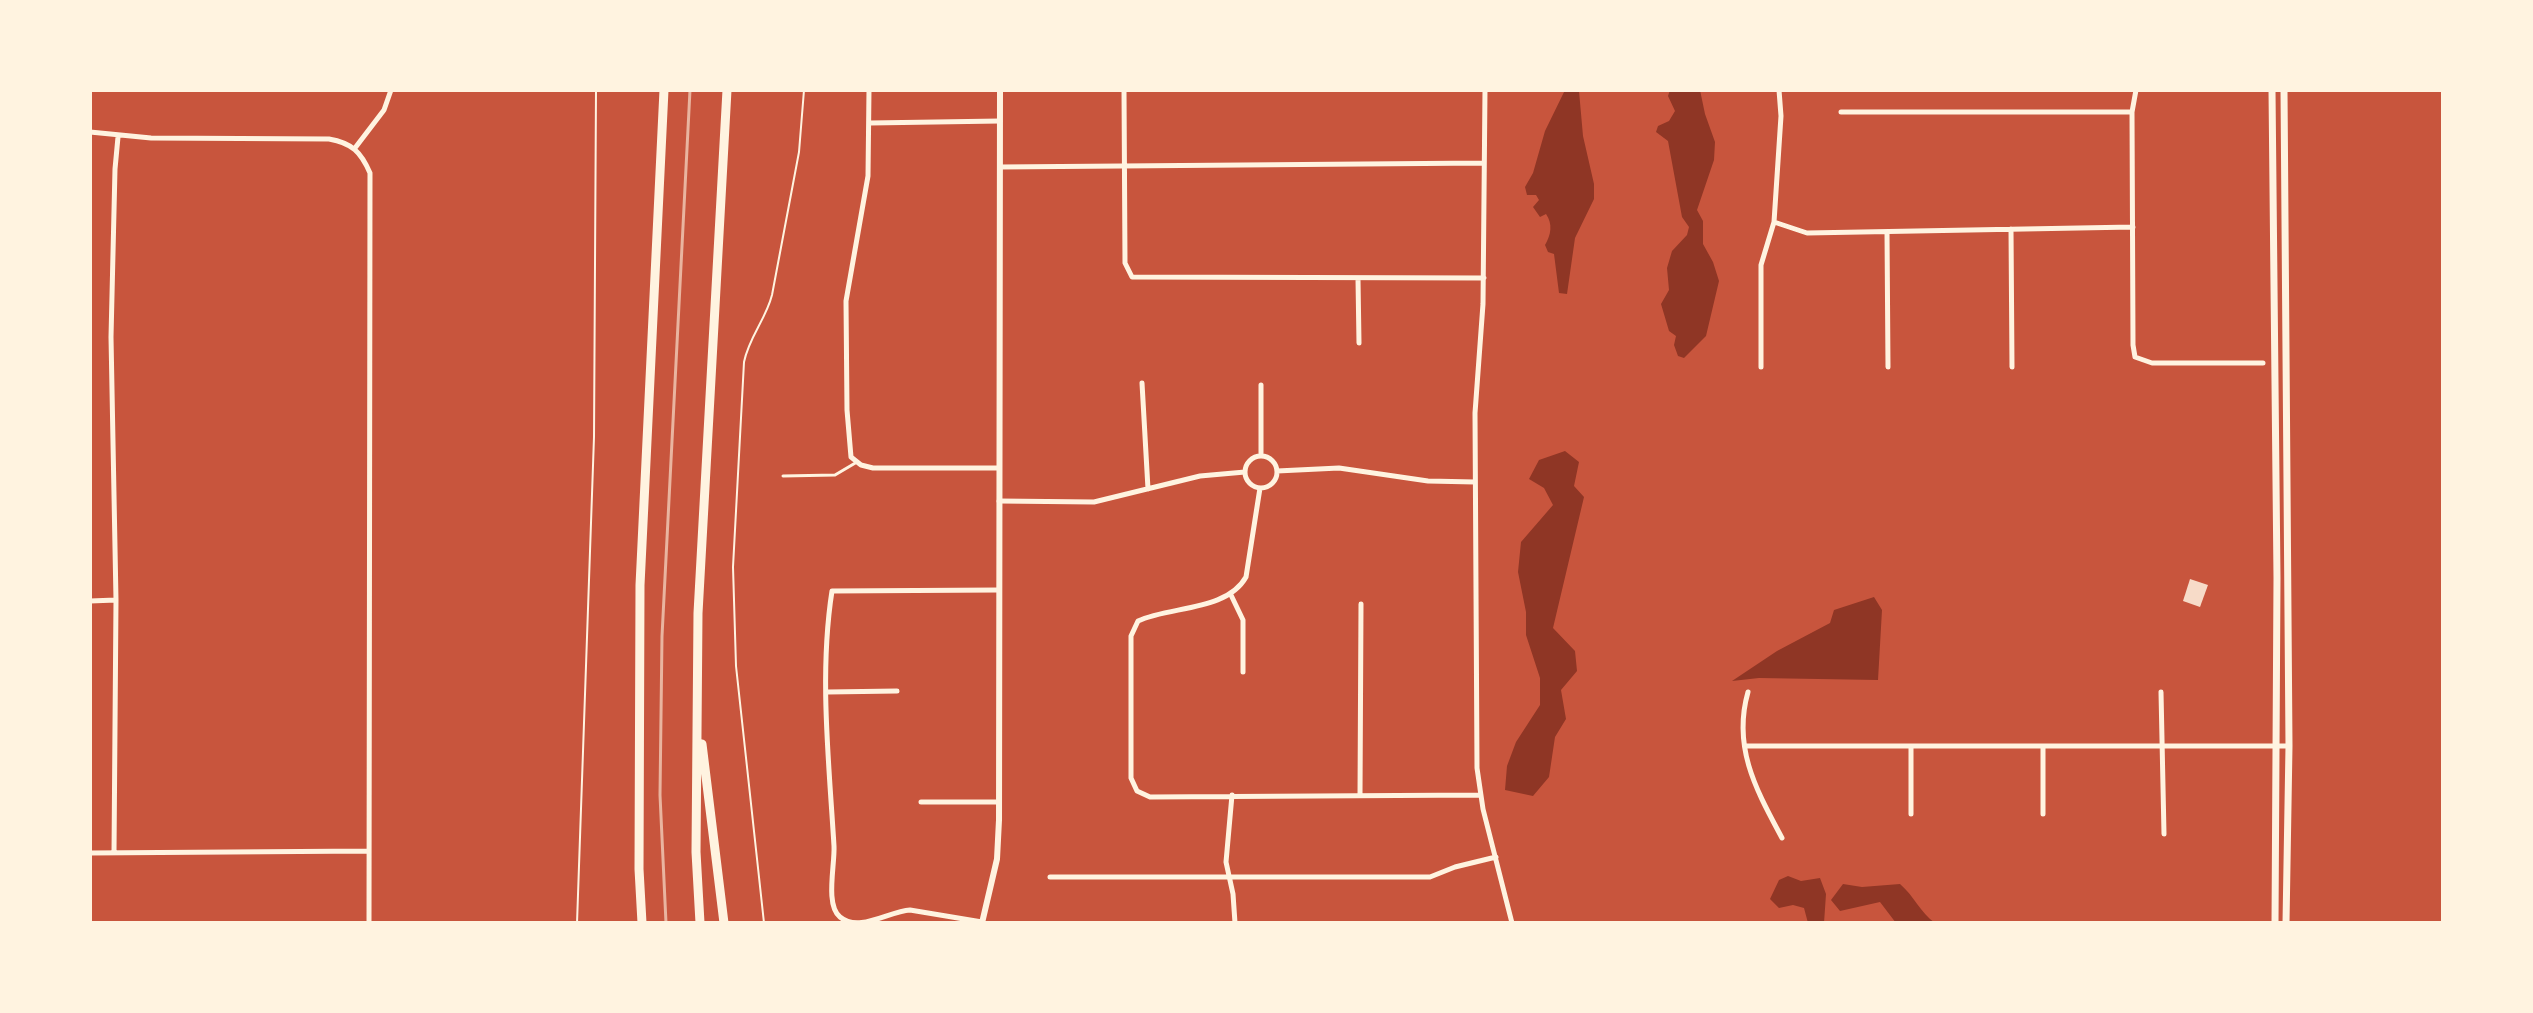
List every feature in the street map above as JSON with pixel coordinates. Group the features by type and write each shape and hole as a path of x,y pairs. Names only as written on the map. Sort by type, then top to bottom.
{"highway":[{"path":"642,923 639,869 640,585 664,90"},
{"path":"700,923 696,852 697,705 704,478 727,90"},
{"path":"697,705 724,923"}],"main road":[{"path":"2272,90 2277,746 2275,923"},
{"path":"2284,90 2289,746 2286,923"}],"street":[{"path":"355,148 384,110 391,90"},
{"path":"869,90 868,176 846,301 851,457 873,468 999,468"},
{"path":"999,590 832,591 826,631 835,863 831,900 837,914 850,921 867,922 899,910 910,910 982,922 997,859 999,802 1000,90"},
{"path":"1124,90 1125,263 1132,277 1484,278"},
{"path":"1485,90 1484,278 1476,384 1477,768 1480,795 1512,923"},
{"path":"1761,367 1761,265 1774,222 1781,116 1779,90"},
{"path":"2136,90 2132,112 2135,357 2152,363 2263,363"},
{"path":"1841,112 2132,112"},
{"path":"870,123 1000,121"},
{"path":"90,132 118,137 329,139 355,148 370,173 369,923"},
{"path":"114,853 116,600 111,337 118,137"},
{"path":"1000,167 1484,163"},
{"path":"1774,222 1807,233 2133,227"},
{"path":"2011,229 2012,367"},
{"path":"1887,232 1888,367"},
{"path":"1358,279 1359,343"},
{"path":"1142,383 1148,490"},
{"path":"1261,385 1261,456"},
{"path":"1261,456 1272,460 1277,471 1270,485 1260,488 1249,483 1245,472 1251,459 1261,456"},
{"path":"1277,471 1339,468 1418,480 1475,482"},
{"path":"999,501 1094,502 1200,476 1245,472"},
{"path":"1260,488 1246,577 1240,588 1231,595 1192,607 1156,613 1138,621 1131,636 1131,778 1137,791 1150,797 1480,795"},
{"path":"1231,595 1243,620 1243,672"},
{"path":"90,601 116,600"},
{"path":"1360,795 1361,604"},
{"path":"828,692 897,691"},
{"path":"1748,692 1744,706 1747,768 1782,838"},
{"path":"2161,692 2164,834"},
{"path":"1745,746 2289,746"},
{"path":"1911,746 1911,814"},
{"path":"2043,746 2043,814"},
{"path":"1232,795 1226,839 1235,923"},
{"path":"921,802 999,802"},
{"path":"90,853 369,851"},
{"path":"1050,877 1430,877 1496,857"}],"lane":[{"path":"783,476 835,475 857,462"}],"path":[{"path":"577,923 594,437 596,90"},
{"path":"764,923 737,677 733,567 735,518 744,362 748,345 772,295 799,152 804,90"}],"shaded area":[{"path":"1565,90 1579,91 1583,136 1594,184 1594,199 1575,238 1567,294 1559,293 1554,254 1548,252 1545,245 1550,222 1546,214 1540,217 1533,207 1539,200 1536,195 1527,195 1525,187 1533,173 1545,131"},
{"path":"1670,90 1700,90 1715,142 1714,160 1697,210 1703,221 1703,244 1719,281 1706,336 1684,358 1678,356 1674,345 1676,336 1669,331 1661,304 1669,290 1667,268 1672,251 1687,235 1689,227 1682,217 1668,141 1656,132 1658,126 1669,121 1675,111 1668,96"},
{"path":"1565,451 1579,462 1574,486 1584,497 1553,628 1575,651 1577,671 1561,690 1566,719 1555,737 1549,777 1533,796 1505,790 1507,766 1516,742 1540,705 1540,678 1526,635 1526,612 1518,572 1521,542 1553,505 1544,488 1529,479 1539,460"},
{"path":"1874,597 1882,610 1878,680 1759,678 1732,681 1777,651 1830,623 1834,610"},
{"path":"1788,876 1801,881 1820,878 1826,894 1824,923 1808,923 1804,908 1793,905 1779,908 1770,899 1779,880"},
{"path":"1843,884 1862,887 1900,884 1935,923 1896,923 1880,902 1840,911 1831,900"}],"building":[{"path":"2190,579 2208,585 2200,607 2183,601"}],"railway":[{"path":"666,923 660,795 662,636 690,90"}]}
